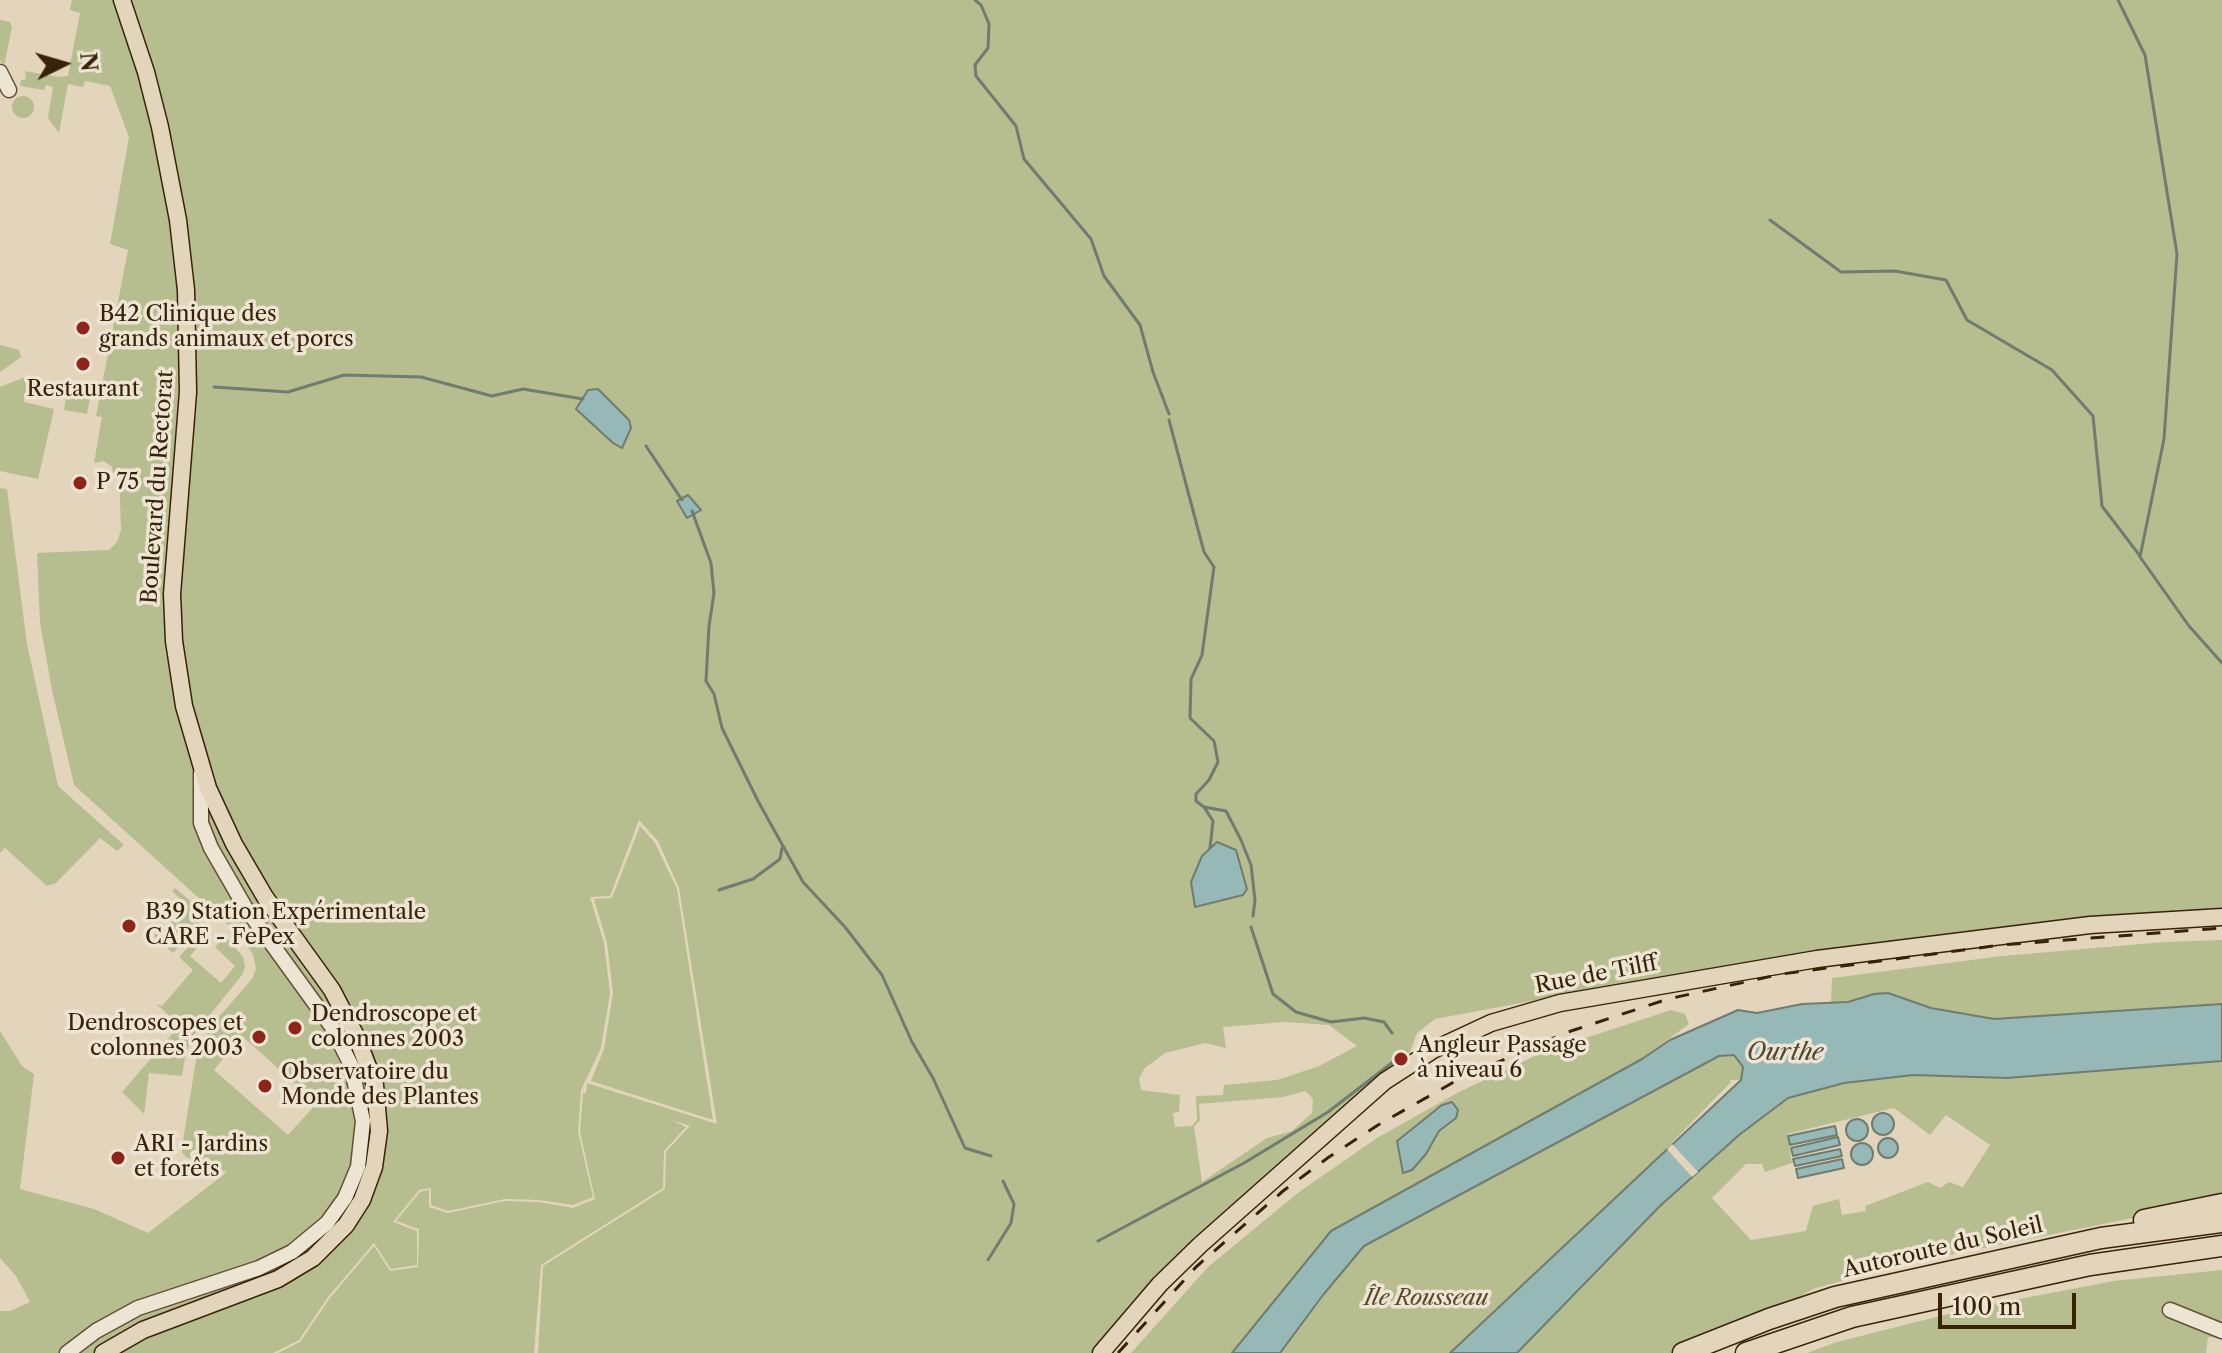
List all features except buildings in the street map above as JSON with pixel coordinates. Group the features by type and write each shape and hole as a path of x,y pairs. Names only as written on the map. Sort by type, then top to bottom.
{"highway":[{"path":"2101,1238 2123,1224 2222,1204"},
{"name":"Autoroute du Soleil","path":"1683,1353 1835,1297 2101,1238 2222,1222"},
{"path":"1746,1353 1852,1317 2090,1265 2222,1246"}],"main road":[{"name":"Boulevard du Rectorat","path":"103,1353 143,1330 264,1285 302,1265 325,1248 346,1225 362,1200 374,1167 379,1131 377,1096 357,1038 332,990 254,880 214,802 184,706 172,615 173,560 188,392 188,325 183,257 156,106 122,0"},
{"name":"Rue de Tilff","path":"1101,1353 1160,1284 1200,1245 1362,1100 1418,1059 1491,1023 1560,1003 1817,959 2090,925 2222,917"}],"street":[{"path":"0,72 9,90"},
{"path":"67,1353 96,1331 138,1308 259,1268 292,1252 327,1223 345,1198 358,1167 363,1121 355,1076 346,1053 314,1001 245,907 211,848 201,823 201,768"},
{"path":"211,848 214,802"},
{"path":"2170,1310 2222,1331"}],"green space":[{"path":"72,0 2222,0 2222,913 1832,953 1650,979 1435,1019 1417,1033 1410,1052 1293,1154 1094,1353 538,1353 543,1266 665,1189 666,1152 690,1126 672,1120 686,1127 664,1151 663,1188 541,1265 534,1353 278,1353 300,1342 330,1298 374,1246 390,1271 418,1267 419,1229 396,1221 420,1192 429,1190 429,1207 448,1213 505,1201 539,1202 573,1208 595,1199 580,1132 583,1093 586,1093 587,1083 717,1124 679,888 658,841 639,820 610,896 590,897 604,943 610,993 601,1048 581,1090 578,1132 593,1197 573,1205 539,1200 505,1199 448,1211 431,1205 431,1188 419,1190 393,1222 417,1231 417,1265 391,1269 374,1243 328,1297 299,1340 273,1353 0,1353 0,1311 10,1311 30,1302 16,1276 0,1258 0,1031 22,1066 34,1074 20,1189 94,1209 148,1233 227,1172 186,1157 182,1147 197,1054 217,1019 252,979 256,969 253,954 233,929 74,785 52,690 40,623 37,553 109,550 117,542 121,530 119,472 113,472 104,461 94,463 102,417 96,416 128,250 110,244 129,137 110,86 85,81 83,87 68,84 59,133 48,118 53,87 46,85 44,90 20,86 21,80 26,79 25,71 68,76 80,13 70,10","holes":["1285,1022 1329,1025 1357,1046 1319,1066 1277,1080 1224,1085 1223,1095 1196,1096 1197,1120 1192,1126 1175,1127 1173,1113 1179,1112 1180,1095 1141,1090 1139,1078 1145,1068 1165,1053 1205,1043 1226,1048 1223,1027","221,1037 233,1047 243,1037 317,1103 288,1135 214,1070 225,1056 209,1046 214,1038 218,1040","1305,1091 1313,1099 1312,1113 1292,1131 1267,1138 1202,1182 1194,1127 1200,1120 1199,1104 1284,1097"]},
{"path":"0,20 10,22 12,27 4,66 0,60"},
{"path":"23,96 31,99 34,107 31,115 23,118 15,115 12,107 15,99"},
{"path":"0,345 19,350 21,357 0,372"},
{"path":"28,376 24,402 54,409 38,479 0,471 0,387"},
{"path":"67,393 90,398 87,414 64,410"},
{"path":"0,488 7,489 27,644 58,786 124,845 117,851 100,838 56,883 47,886 5,848 0,853"},
{"path":"640,826 655,843 677,889 713,1120 591,1081 604,1049 613,993 607,943 594,899 612,898"},
{"path":"175,888 202,911 203,919 173,953 154,936 163,932 183,909 184,902 172,891"},
{"path":"206,928 210,933 190,956 221,983 235,966 215,947 228,939 243,957 245,967 242,975 196,1032 186,1051 182,1076 149,1073 144,1114 122,1092 180,1025 156,1004 162,1006 193,970 179,957"},
{"path":"2222,940 2222,1004 1994,1019 1931,1008 1888,993 1831,1003 1832,978 2002,956"},
{"path":"1671,1010 1685,1014 1689,1024 1642,1059 1331,1231 1232,1353 1131,1353 1208,1267 1299,1192 1377,1138 1459,1092 1543,1052"},
{"name":"Île Rousseau","path":"1734,1055 1743,1067 1741,1080 1729,1080 1731,1082 1656,1159 1450,1353 1280,1353 1364,1246 1719,1056"},
{"path":"2222,1061 2222,1200 1890,1267 1813,1289 1706,1353 1517,1353 1660,1206 1739,1135 1788,1098 1843,1083 1913,1075 2007,1078","holes":["1894,1108 1930,1135 1946,1115 1990,1145 1963,1187 1949,1182 1940,1188 1928,1182 1865,1206 1866,1211 1842,1215 1839,1199 1813,1206 1806,1231 1751,1240 1712,1198 1746,1164 1762,1164 1765,1172 1792,1163 1787,1134"]},
{"path":"2222,1270 2222,1338 2208,1337 2206,1353 1807,1353 1837,1342 1972,1308 2114,1281"}],"water":[{"path":"598,389 629,420 631,428 622,448 576,409 588,390"},
{"path":"688,495 701,510 687,518 677,501"},
{"path":"1217,842 1236,850 1247,889 1243,895 1195,907 1191,882 1202,856"},
{"name":"Ourthe","path":"1888,993 1931,1008 1994,1019 2222,1004 2222,1061 2007,1078 1913,1075 1844,1083 1788,1098 1739,1135 1660,1206 1517,1353 1450,1353 1741,1080 1743,1067 1734,1055 1719,1056 1364,1246 1280,1353 1232,1353 1331,1231 1642,1059 1670,1040 1738,1010 1757,1013 1802,1004 1848,1002"},
{"path":"1452,1102 1458,1110 1456,1118 1439,1131 1426,1154 1412,1170 1403,1173 1397,1141 1442,1105"},
{"path":"1883,1113 1891,1116 1894,1124 1891,1132 1883,1135 1875,1132 1872,1124 1875,1116"},
{"path":"1857,1119 1865,1122 1868,1130 1865,1138 1857,1141 1849,1138 1846,1130 1849,1122"},
{"path":"1835,1126 1837,1135 1790,1145 1788,1136"},
{"path":"1838,1137 1840,1145 1793,1156 1791,1148"},
{"path":"1884,1138 1892,1138 1898,1148 1892,1158 1884,1158 1878,1152 1878,1144"},
{"path":"1862,1143 1870,1146 1873,1154 1870,1162 1862,1165 1854,1162 1851,1154 1854,1146"},
{"path":"1840,1149 1842,1156 1795,1166 1793,1159"},
{"path":"1842,1159 1844,1168 1798,1178 1796,1169"}],"pier":[{"path":"1672,1144 1698,1172 1692,1177 1667,1149"}],"waterway":[{"path":"975,0 981,5 989,24 988,48 975,65 976,76 1016,126 1024,159 1091,239 1104,276 1140,325 1169,414"},
{"path":"2118,0 2145,55 2177,254 2164,439 2140,557 2189,626 2222,663"},
{"path":"1770,220 1841,272 1895,271 1946,280 1967,320 2052,370 2093,416 2102,506 2140,556"},
{"path":"214,387 288,392 344,375 421,377 492,396 523,389 583,399"},
{"path":"1169,420 1204,552 1214,567 1202,655 1191,679 1190,718 1214,741 1218,762 1209,780 1196,794 1196,801 1213,821 1210,848"},
{"path":"646,446 682,500"},
{"path":"692,511 711,563 714,593 706,681 714,694 722,728 803,882 845,927 882,975 965,1148 991,1156"},
{"path":"1204,807 1226,811 1241,840 1251,865 1255,900 1253,916"},
{"path":"719,890 753,879 780,859 782,848"},
{"path":"1251,927 1273,994 1296,1012 1331,1022 1364,1018 1384,1022 1392,1033"},
{"path":"1098,1241 1244,1163 1328,1112 1406,1052"},
{"path":"988,1260 1011,1223 1014,1204 1003,1181"}],"railway":[{"path":"1118,1353 1196,1267 1283,1191 1329,1157 1461,1078 1568,1032 1668,999 1782,974 2001,945 2222,928"}],"place":[{"name":"B42 Clinique des grands animaux et porcs","path":"83,328"},
{"name":"Restaurant","path":"83,364"},
{"name":"P 75","path":"80,483"},
{"name":"B39 Station Expérimentale CARE - FePex","path":"129,926"},
{"name":"Dendroscope et colonnes 2003","path":"295,1028"},
{"name":"Dendroscopes et colonnes 2003","path":"259,1037"},
{"name":"Angleur Passage à niveau 6","path":"1401,1059"},
{"name":"Observatoire du Monde des Plantes","path":"265,1086"},
{"name":"ARI - Jardins et forêts","path":"118,1158"}]}
